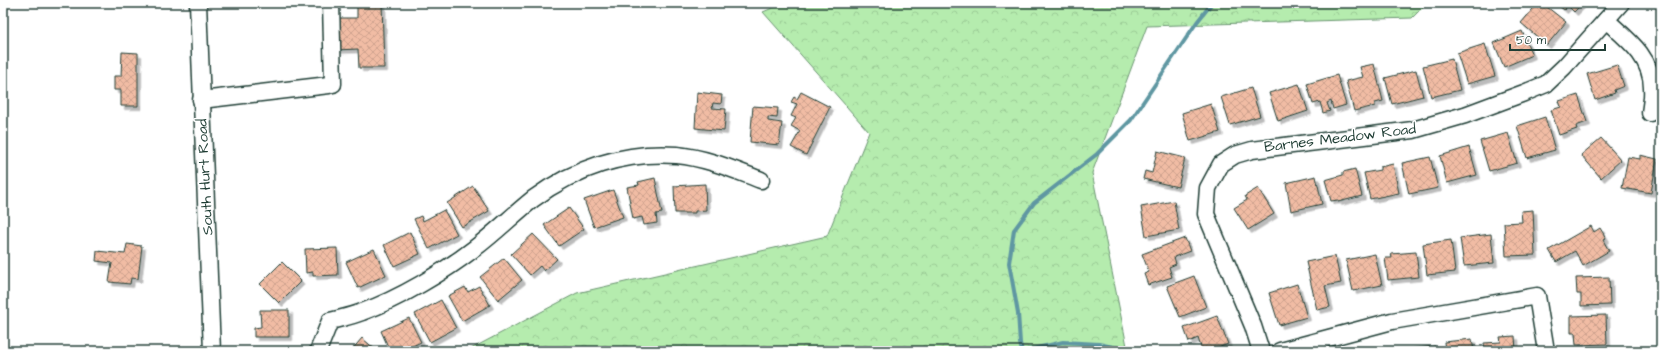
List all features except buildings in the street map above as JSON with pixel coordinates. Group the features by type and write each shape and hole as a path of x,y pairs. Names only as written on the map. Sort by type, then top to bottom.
{"street":[{"name":"South Hurt Road","path":"198,3 212,351"},
{"path":"201,100 331,85 331,3"},
{"name":"Barnes Meadow Road","path":"1261,351 1250,319 1206,214 1208,188 1221,164 1235,155 1252,150 1414,130 1465,115 1524,93 1546,84 1564,67 1621,3"},
{"path":"1606,20 1639,51 1649,69 1652,88 1650,114"},
{"path":"318,351 330,321 362,312 408,290 475,248 532,200 554,184 587,168 605,162 647,155 678,155 707,160 761,180"},
{"path":"1280,351 1392,322 1537,296 1546,351"}],"green space":[{"path":"784,3 1427,3 1412,18 1147,26 1092,173 1128,351 467,351 577,293 827,236 869,132 763,12"}],"waterway":[{"path":"1022,351 1018,313 1009,263 1014,230 1034,203 1097,154 1131,120 1197,22 1212,3"},
{"path":"1024,351 1063,342 1099,344 1131,351"}]}
